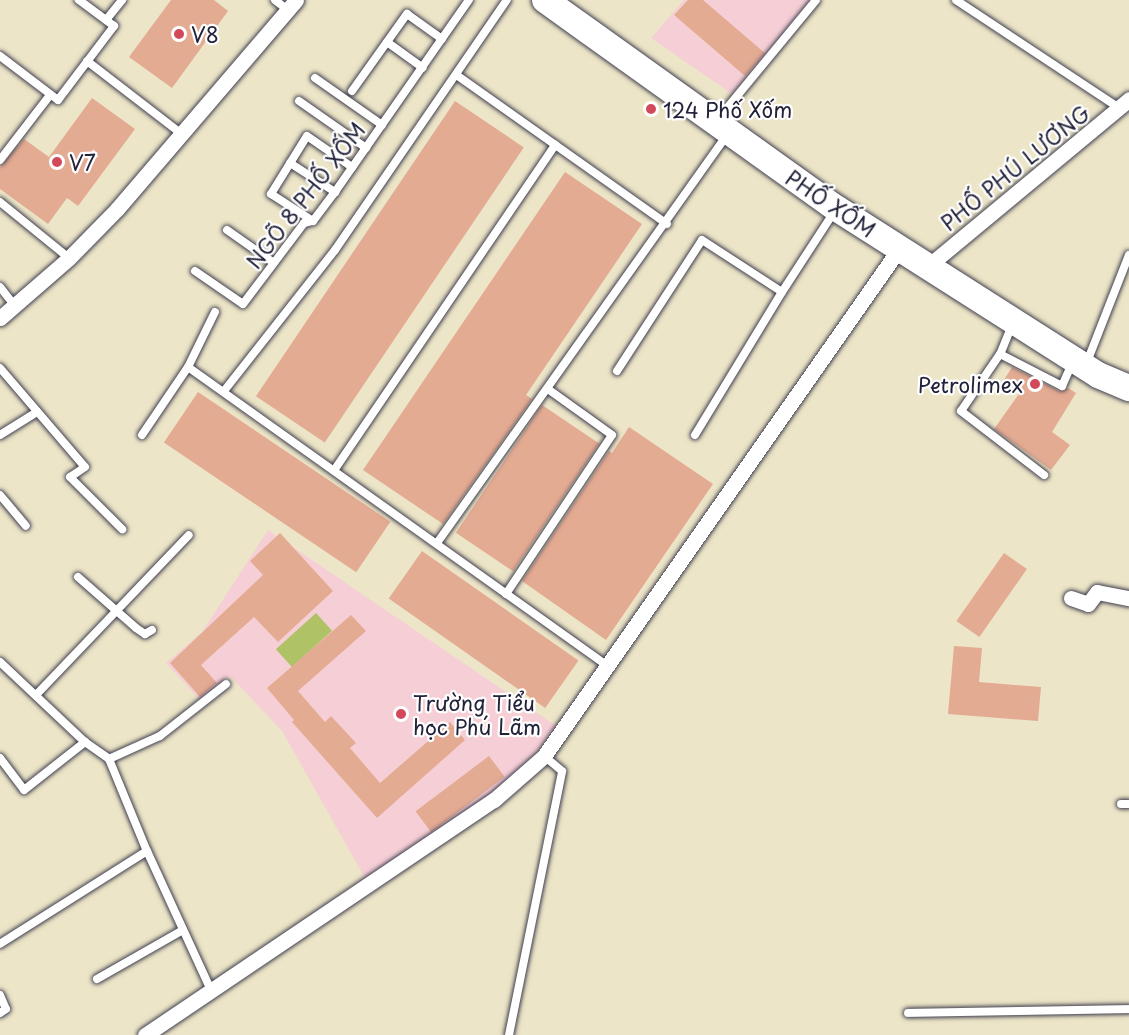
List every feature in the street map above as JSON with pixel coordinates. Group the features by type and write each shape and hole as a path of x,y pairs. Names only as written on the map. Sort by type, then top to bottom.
{"highway":[{"name":"PHỐ XỐM","path":"545,0 836,208 1080,363 1129,388"}],"street":[{"path":"0,318 69,258 184,136 292,5"},
{"name":"PHỐ PHÚ LƯƠNG","path":"927,267 1124,104"},
{"path":"145,1035 494,800 540,754 609,667 899,249"},
{"path":"1071,598 1088,604 1097,592 1129,598"}],"lane":[{"path":"0,56 58,100 114,26 79,0"},
{"path":"106,20 122,0"},
{"path":"275,0 292,5"},
{"name":"NGÕ 8 PHỐ XỐM","path":"195,271 243,304 304,223 313,221 335,192 469,0"},
{"path":"224,391 335,250 458,76 507,0"},
{"path":"437,543 667,224 722,127 816,0"},
{"path":"956,0 1124,104"},
{"path":"352,91 407,14 442,39"},
{"path":"387,42 423,68"},
{"path":"87,61 184,136"},
{"path":"458,76 667,224"},
{"path":"315,78 382,125"},
{"path":"0,160 50,95"},
{"path":"299,101 366,148"},
{"path":"313,221 271,194 307,136 352,167"},
{"path":"335,469 555,145"},
{"path":"290,163 335,192"},
{"path":"0,202 69,258"},
{"path":"695,435 836,208"},
{"path":"227,230 274,263"},
{"path":"617,371 702,240 782,292"},
{"path":"1000,354 1062,386 1080,363 1129,255"},
{"path":"0,287 15,306"},
{"path":"142,435 188,367 215,312"},
{"path":"1014,321 1000,354 961,411 1044,474"},
{"path":"188,367 335,469 609,667"},
{"path":"0,368 85,467 70,477 122,529"},
{"path":"506,594 612,435 548,389"},
{"path":"0,435 36,412"},
{"path":"0,495 26,526"},
{"path":"36,694 189,535"},
{"path":"78,577 115,612 145,634 152,630"},
{"path":"0,662 85,742 109,759 147,851 211,990"},
{"path":"109,759 160,736 226,684"},
{"path":"0,758 24,790 85,742"},
{"path":"509,1035 562,771 540,754"},
{"path":"0,944 147,851"},
{"path":"97,979 183,930"},
{"path":"0,995 6,1009 0,1013"},
{"path":"908,1013 1129,1009"}],"shaded area":[{"path":"684,0 811,0 732,94 651,38"},
{"name":"Trường Tiểu học Phú Lãm","path":"268,530 556,726 529,762 507,783 365,878 282,731 230,676 201,701 166,663 202,632"}],"green space":[{"path":"316,613 332,631 292,667 276,649"}],"building":[{"name":"V8","path":"171,0 214,0 228,11 172,88 129,57"},
{"path":"688,0 703,0 765,53 745,76 674,15"},
{"name":"V7","path":"92,98 135,129 78,206 67,198 48,224 0,189 0,167 24,139 49,157"},
{"path":"455,101 524,147 325,443 256,396"},
{"path":"565,172 642,224 526,395 532,399 443,524 363,470"},
{"path":"1012,367 1059,391 1068,388 1076,393 1052,432 1070,445 1051,470 994,429 1021,391 1004,380"},
{"path":"198,392 390,522 356,572 164,443"},
{"path":"542,405 599,444 513,571 456,533"},
{"path":"629,427 713,484 606,640 522,581 609,451 612,453"},
{"path":"280,533 333,591 278,642 254,617 201,665 217,683 200,697 170,663 263,575 250,561"},
{"path":"422,551 578,661 545,708 389,599"},
{"path":"1004,553 1027,569 979,637 956,621"},
{"path":"351,615 366,631 298,691 325,722 331,716 356,743 350,748 380,783 450,722 465,740 377,818 292,722 294,720 267,688"},
{"path":"954,646 982,648 979,682 1041,687 1038,721 948,714"},
{"path":"489,756 505,777 431,832 416,811"}],"place":[{"name":"V8","path":"179,34"},
{"name":"124 Phố Xốm","path":"651,109"},
{"name":"V7","path":"57,162"},
{"name":"Petrolimex","path":"1035,384"},
{"name":"Trường Tiểu học Phú Lãm","path":"401,714"}]}
